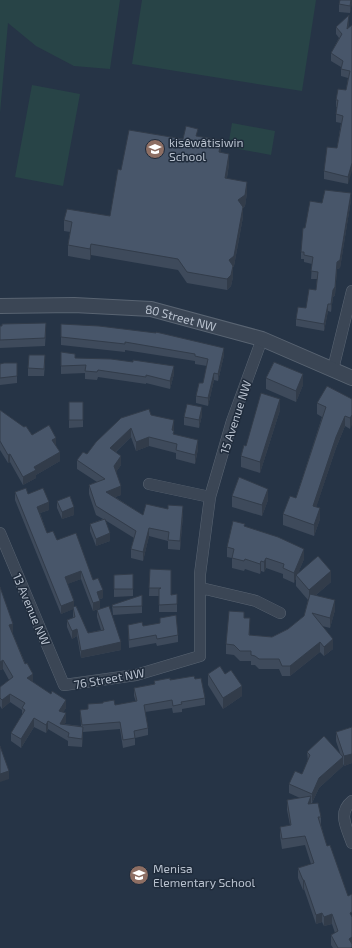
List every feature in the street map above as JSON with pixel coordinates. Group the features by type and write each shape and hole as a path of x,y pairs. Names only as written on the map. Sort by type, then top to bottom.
{"street":[{"path":"333,369 352,291"},
{"name":"80 Street NW","path":"0,306 74,305 151,309 262,339 352,378"},
{"name":"15 Avenue NW","path":"200,656 200,574 210,497 232,421 262,339"},
{"path":"149,484 210,497"},
{"name":"13 Avenue NW","path":"0,533 64,686"},
{"path":"201,588 256,601 280,613"},
{"name":"76 Street NW","path":"64,686 136,675 200,656"},
{"path":"352,801 344,811 343,816 352,843"}],"green space":[{"path":"0,0 120,0 110,69 74,66 36,46 8,23 0,113"},
{"path":"142,0 316,0 302,91 132,64"},
{"path":"32,85 80,94 63,186 15,177"},
{"path":"232,123 275,131 271,155 228,147"}],"building":[{"path":"340,0 351,0 350,6 339,4"},
{"path":"349,15 347,29 352,25 352,163 348,177 324,171 327,147 337,148 343,116 336,114 338,89 346,90 350,71 341,69 343,61 331,53 342,34 336,27"},
{"path":"186,126 198,129 196,136 221,140 219,152 229,154 225,178 247,182 245,195 238,200 243,207 234,256 229,260 233,266 231,275 227,279 187,272 178,259 91,244 90,249 68,245 72,222 64,220 67,209 110,216 118,169 121,170 129,130 183,139"},
{"path":"325,190 351,193 340,260 337,262 335,287 333,290 331,304 328,304 324,324 296,319 298,307 306,308 309,289 316,290 318,272 311,271 313,257 304,255 304,252 301,252 303,228 305,228 310,201 322,203"},
{"path":"46,323 45,338 0,340 0,326 2,326 2,324"},
{"path":"61,324 156,332 224,348 218,374 214,373 208,398 196,396 199,383 203,383 208,359 195,356 195,354 125,342 125,344 61,337"},
{"path":"61,352 75,354 75,358 111,359 133,362 133,360 174,366 170,381 146,375 146,377 98,370 97,372 85,371 86,365 61,366"},
{"path":"29,355 45,355 44,369 28,368"},
{"path":"274,362 303,374 296,391 266,378"},
{"path":"17,363 17,376 0,378 0,364"},
{"path":"327,386 352,399 352,415 350,418 345,416 336,437 313,506 320,508 314,525 283,514 290,496 296,498 326,407 317,403"},
{"path":"261,393 280,399 260,462 241,456 244,445 246,446"},
{"path":"69,402 83,402 83,420 69,420"},
{"path":"187,404 202,407 199,420 184,417"},
{"path":"149,409 151,415 174,420 172,430 174,431 173,434 198,440 195,455 176,450 177,444 149,437 136,442 131,428 110,448 121,456 114,466 121,486 106,492 143,515 146,504 168,509 168,505 183,506 180,541 168,540 169,532 149,528 143,552 131,549 136,531 96,506 89,485 105,479 77,460 83,452 87,454 96,442 121,418"},
{"path":"0,410 24,427 26,426 32,435 49,425 56,438 52,440 60,452 34,467 36,470 23,477 10,454 8,455 0,441"},
{"path":"239,477 268,489 262,505 232,496"},
{"path":"26,488 28,494 43,488 49,502 37,507 47,533 53,531 57,540 76,533 93,580 98,578 103,590 97,592 100,601 93,603 81,571 65,577 74,601 61,606 15,492"},
{"path":"70,496 74,507 62,512 57,501"},
{"path":"105,519 110,533 96,539 90,524"},
{"path":"233,521 278,537 304,549 294,573 283,568 284,564 266,558 264,562 261,561 260,564 245,559 244,561 232,558 234,549 227,547"},
{"path":"318,556 331,571 309,590 296,575"},
{"path":"150,569 171,570 171,595 177,594 177,604 159,605 159,589 161,588 149,588"},
{"path":"133,574 133,589 114,589 114,575"},
{"path":"0,587 13,624 9,625 25,664 27,663 33,674 27,678 51,694 52,691 66,700 59,711 66,713 60,724 83,727 82,739 68,737 69,733 48,721 46,725 34,718 21,739 11,733 25,710 22,708 25,703 10,694 2,700 0,698 0,687 13,677 3,660 0,662"},
{"path":"310,594 335,600 330,618 312,613 333,639 324,647 320,642 290,666 282,666 279,659 259,659 251,655 251,651 240,651 234,645 226,644 229,611 244,612 244,618 250,618 249,635 272,637 288,629 304,616"},
{"path":"142,595 142,606 113,607 112,605"},
{"path":"76,606 88,633 104,630 97,610 109,606 121,642 81,651 77,629 72,631 67,620 75,617 73,607"},
{"path":"176,615 178,635 157,639 156,635 129,640 128,625 142,622 143,626 160,623 160,618"},
{"path":"220,666 225,674 231,670 242,686 223,698 208,674"},
{"path":"194,676 195,679 201,678 205,698 181,702 182,704 173,706 172,700 144,705 148,728 134,731 135,738 123,740 120,722 82,725 80,710 88,709 88,704 103,703 114,700 115,705 137,701 134,688 155,684 154,681"},
{"path":"352,727 352,754 344,756 336,732"},
{"path":"324,736 343,757 319,778 312,794 289,784 295,771 302,774 310,755 307,752"},
{"path":"0,746 9,771 0,774"},
{"path":"311,796 308,804 318,803 321,817 318,817 327,846 330,845 348,896 352,894 352,912 350,913 352,917 352,937 349,939 352,944 351,948 338,948 331,935 338,931 332,914 324,917 322,913 316,915 304,880 298,868 314,863 305,836 282,839 280,827 291,825 287,800"}],"place":[{"name":"kisêwâtisiwin School","path":"155,149"},
{"name":"Menisa Elementary School","path":"139,875"}]}
